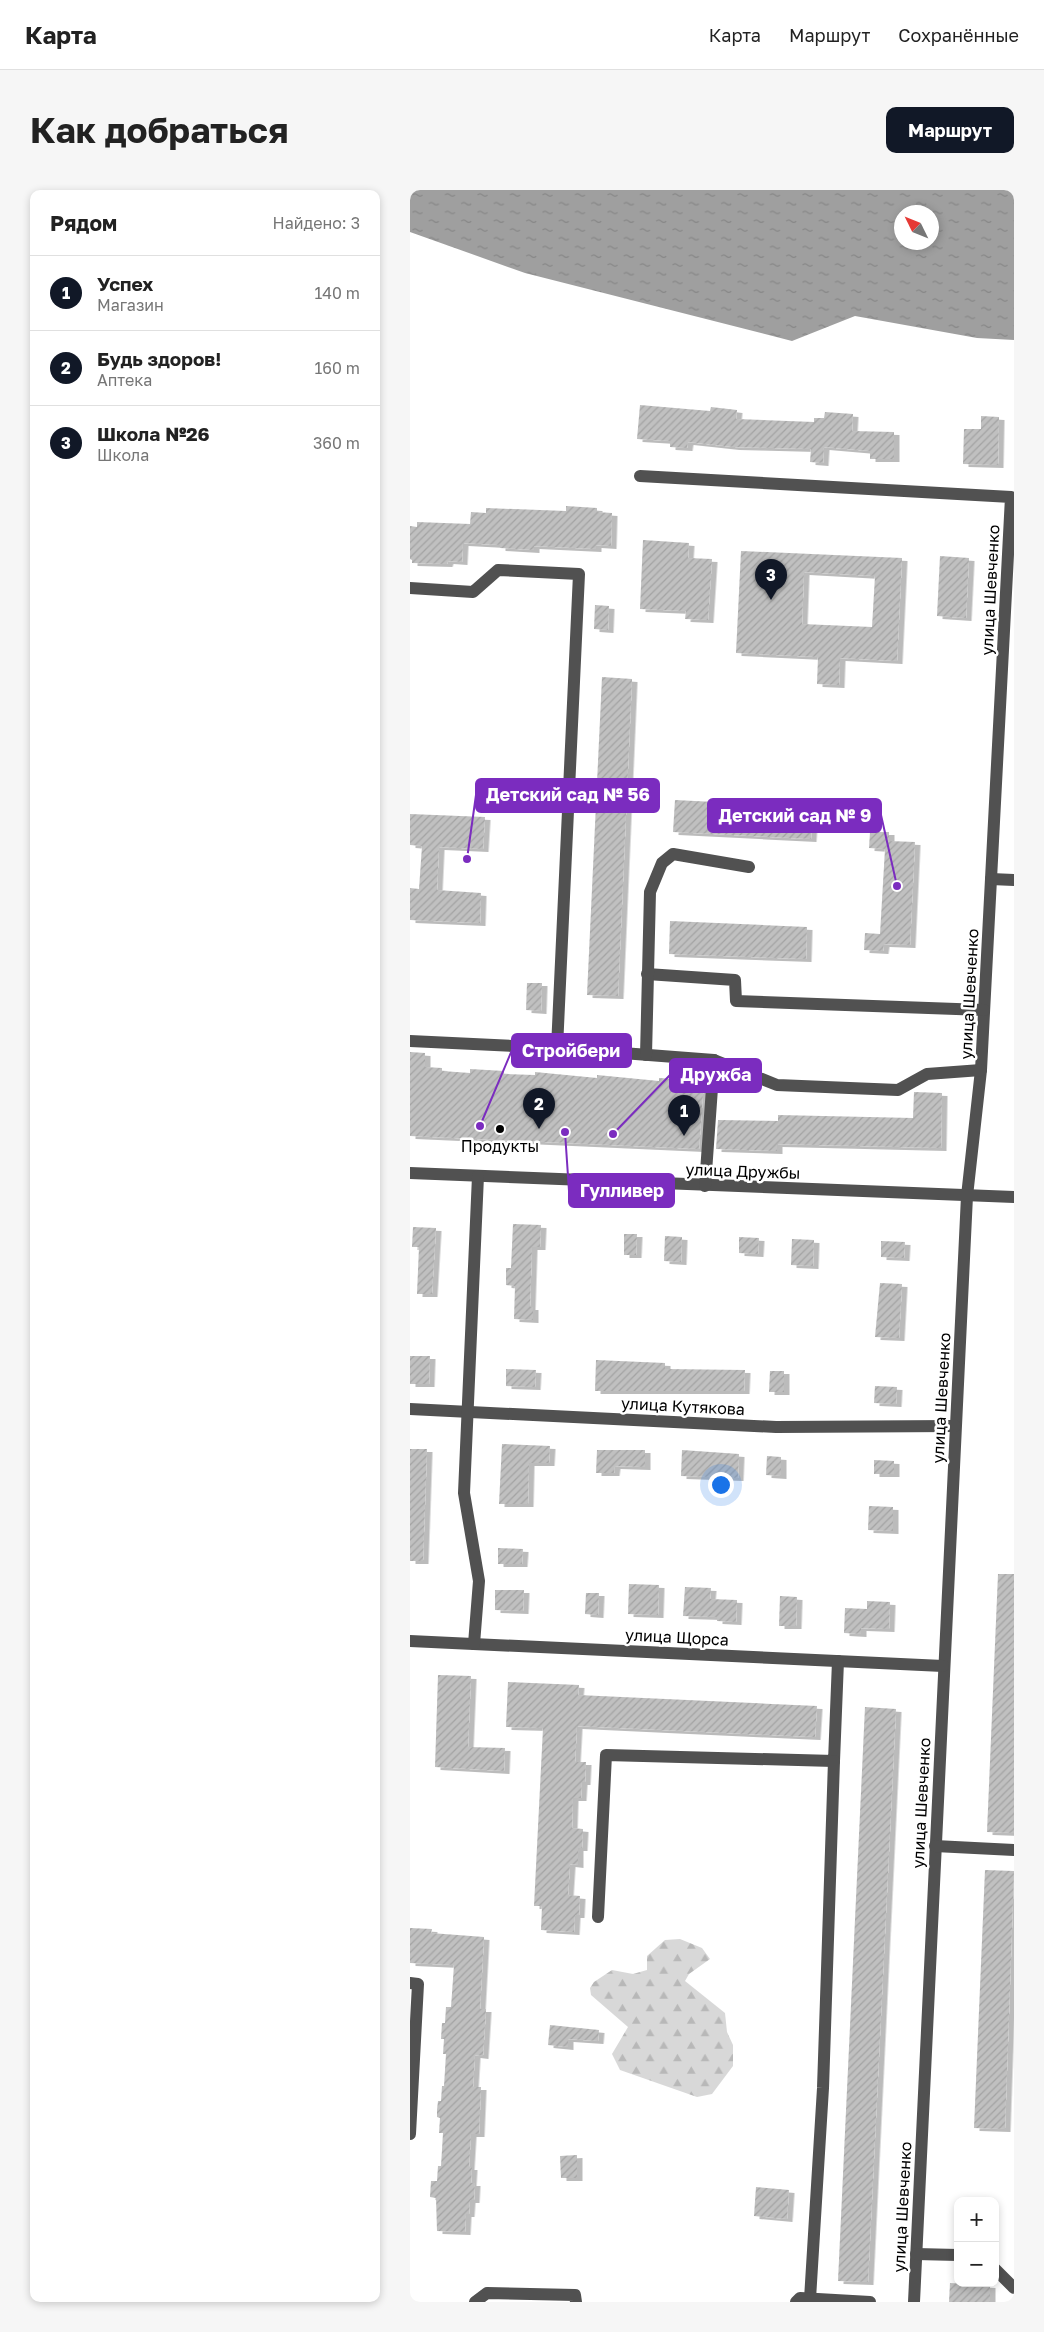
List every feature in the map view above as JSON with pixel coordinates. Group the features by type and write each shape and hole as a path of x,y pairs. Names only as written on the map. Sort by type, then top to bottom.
{"street":[{"name":"улица Шевченко","path":"640,476 1011,497 981,1070 967,1196 914,2302"},
{"path":"410,588 472,592 498,570 579,574 557,1048"},
{"path":"646,1055 650,892 662,863 673,854 748,867"},
{"path":"991,879 1014,880"},
{"path":"648,974 736,980 736,1000 984,1010"},
{"path":"410,1040 557,1048 714,1060 777,1085 898,1090 927,1074 981,1070"},
{"path":"705,1186 714,1060"},
{"name":"улица Дружбы","path":"410,1173 967,1196 1014,1196"},
{"path":"474,1644 479,1581 464,1493 478,1176"},
{"name":"улица Кутякова","path":"410,1409 776,1427 956,1426"},
{"name":"улица Щорса","path":"410,1641 943,1666"},
{"path":"810,2299 823,2088 838,1661"},
{"path":"598,1917 606,1755 834,1761"},
{"path":"935,1846 1014,1850"},
{"path":"410,1983 418,1984 410,2134"},
{"path":"916,2254 954,2256"},
{"path":"999,2273 1014,2288"},
{"path":"475,2302 487,2293 575,2295 576,2302"},
{"path":"796,2302 800,2298 870,2302"}],"green space":[{"path":"680,1939 702,1948 710,1959 689,1974 685,1981 725,2013 727,2032 733,2045 733,2066 712,2094 697,2097 620,2070 612,2054 628,2027 591,1995 590,1988 594,1982 612,1970 633,1974 647,1970 647,1956 665,1940"}],"water":[{"path":"410,190 1014,190 1014,340 977,338 855,316 792,341 525,273 410,232"}],"building":[{"path":"640,405 710,411 711,407 737,410 736,419 814,422 814,418 824,418 825,412 853,414 852,431 894,432 894,459 870,459 870,451 824,447 823,463 810,462 811,449 734,447 688,442 687,448 670,447 670,441 637,439"},
{"path":"981,416 999,417 998,465 963,464 964,429 981,429"},
{"path":"566,506 597,508 597,512 612,513 611,546 596,545 596,549 534,546 534,550 500,548 500,545 463,543 462,562 448,561 447,564 412,563 410,559 410,526 417,527 417,522 470,524 471,512 486,513 486,508 566,511"},
{"path":"643,540 689,543 688,558 712,559 708,620 685,619 686,611 640,609"},
{"path":"741,551 902,558 897,661 840,658 839,685 817,684 818,657 736,653","holes":["804,572 875,576 872,627 802,624"]},
{"path":"940,556 969,558 966,618 937,616"},
{"path":"595,605 609,606 608,630 594,629"},
{"path":"602,677 632,679 618,996 587,995"},
{"path":"675,800 813,807 811,839 673,832"},
{"path":"410,814 485,817 483,849 439,847 437,890 481,893 480,923 410,920 410,888 419,889 422,846 410,845"},
{"path":"870,832 889,832 889,841 915,842 910,945 884,944 883,951 864,950 865,933 880,934 885,849 869,848"},
{"path":"670,921 807,927 806,959 669,954"},
{"path":"527,983 542,983 541,1011 526,1010"},
{"path":"410,1052 425,1053 425,1067 442,1068 442,1071 470,1073 470,1069 504,1071 504,1074 535,1075 535,1072 659,1081 659,1078 676,1079 676,1065 705,1067 699,1149 410,1136"},
{"path":"914,1092 942,1093 941,1148 777,1144 777,1151 716,1149 718,1120 778,1121 778,1115 913,1118"},
{"path":"513,1224 541,1225 540,1247 532,1247 530,1307 533,1307 533,1320 514,1319 515,1286 506,1285 506,1268 511,1268"},
{"path":"413,1227 436,1228 432,1294 417,1294 419,1247 412,1247"},
{"path":"624,1234 637,1234 636,1255 624,1255"},
{"path":"665,1236 682,1237 681,1262 664,1261"},
{"path":"739,1237 759,1238 758,1254 739,1253"},
{"path":"792,1239 814,1240 813,1266 791,1265"},
{"path":"881,1241 905,1242 904,1258 881,1257"},
{"path":"880,1283 902,1284 899,1338 875,1337"},
{"path":"410,1356 430,1356 429,1384 410,1384"},
{"path":"596,1360 665,1363 665,1369 745,1370 744,1391 595,1391"},
{"path":"506,1369 536,1370 535,1387 506,1386"},
{"path":"770,1371 784,1371 784,1392 769,1392"},
{"path":"875,1386 897,1387 896,1404 874,1403"},
{"path":"502,1444 550,1446 549,1463 529,1463 528,1504 499,1504"},
{"path":"410,1449 427,1449 423,1561 410,1561"},
{"path":"597,1450 645,1450 645,1467 615,1466 614,1473 596,1473"},
{"path":"682,1450 739,1454 738,1478 681,1476"},
{"path":"767,1456 781,1457 781,1476 766,1475"},
{"path":"874,1460 894,1461 894,1474 874,1474"},
{"path":"869,1506 893,1507 893,1531 868,1530"},
{"path":"498,1548 523,1549 522,1564 498,1564"},
{"path":"998,1574 1014,1574 1014,1833 987,1832"},
{"path":"629,1584 659,1585 658,1615 628,1614"},
{"path":"685,1587 711,1588 710,1599 737,1600 736,1622 717,1621 717,1617 683,1616"},
{"path":"495,1590 524,1590 523,1611 495,1610"},
{"path":"586,1593 599,1593 598,1615 585,1614"},
{"path":"780,1596 797,1597 796,1626 779,1626"},
{"path":"867,1601 890,1602 889,1629 861,1628 861,1634 844,1633 845,1608 867,1609"},
{"path":"438,1675 471,1676 468,1747 505,1748 504,1771 435,1767"},
{"path":"508,1682 579,1685 578,1695 817,1706 815,1737 577,1726 575,1762 586,1762 585,1782 582,1782 581,1798 573,1798 572,1828 583,1829 582,1848 578,1848 578,1865 570,1864 568,1895 580,1896 579,1915 575,1915 574,1932 541,1930 542,1906 534,1906 543,1728 506,1727"},
{"path":"865,1707 896,1709 868,2282 838,2281"},
{"path":"985,1870 1014,1871 1005,2129 974,2128"},
{"path":"410,1928 432,1929 431,1933 484,1937 480,2009 486,2009 483,2056 475,2055 473,2087 481,2087 479,2134 471,2134 469,2167 472,2167 471,2183 475,2183 474,2200 470,2200 469,2214 466,2214 465,2232 437,2231 436,2198 430,2197 431,2181 437,2181 438,2166 441,2166 443,2133 439,2133 440,2118 437,2117 437,2110 438,2101 441,2101 442,2086 444,2086 446,2054 443,2054 444,2039 441,2039 442,2023 445,2023 446,2007 451,2007 454,1965 410,1963"},
{"path":"550,2025 599,2030 598,2041 568,2039 568,2047 548,2045"},
{"path":"577,2155 577,2178 561,2178 560,2156"},
{"path":"756,2187 789,2190 787,2219 754,2216"},
{"path":"950,2283 954,2283 954,2287 990,2287 990,2302 949,2302"}],"place":[{"name":"Школа №26","path":"771,600"},
{"name":"Детский сад № 56","path":"467,859"},
{"name":"Детский сад № 9","path":"897,886"},
{"name":"Стройбери","path":"480,1126"},
{"name":"Продукты","path":"500,1129"},
{"name":"Будь здоров!","path":"539,1129"},
{"name":"Гулливер","path":"565,1132"},
{"name":"Дружба","path":"613,1134"},
{"name":"Успех","path":"684,1136"}]}
